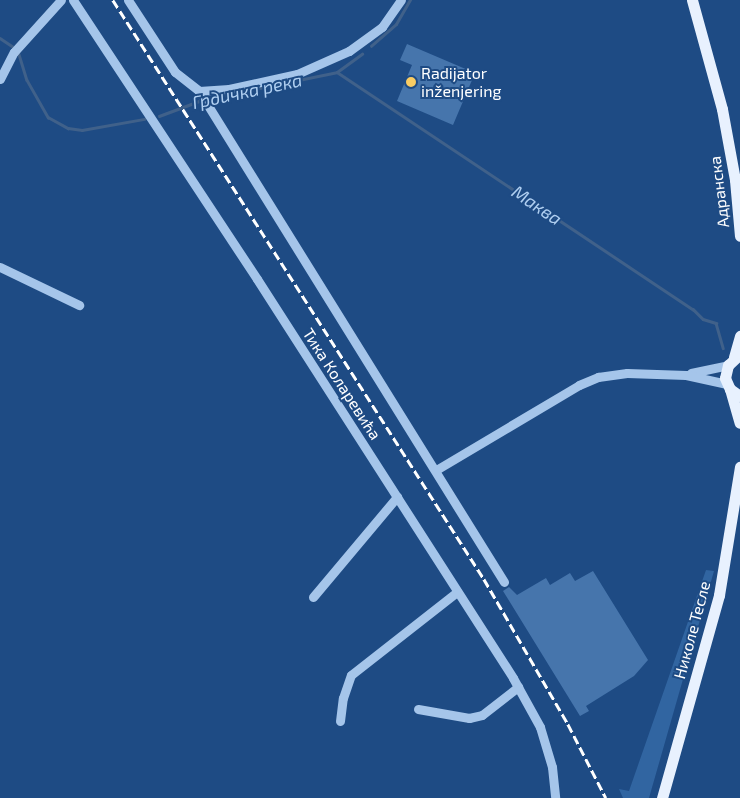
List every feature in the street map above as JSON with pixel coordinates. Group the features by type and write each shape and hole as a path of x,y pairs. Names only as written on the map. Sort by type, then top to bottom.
{"main road":[{"name":"Адранска","path":"692,0 724,117 740,236"},
{"path":"740,336 734,359 732,390 740,423"},
{"name":"Николе Тесле","path":"662,798 719,595 740,466"}],"street":[{"path":"0,79 4,62 22,46 61,0"},
{"name":"Тика Коларевића","path":"73,0 397,497 518,687 540,727 552,767 555,798"},
{"path":"128,0 175,72 200,93 504,582"},
{"path":"200,93 229,89 297,74 341,54 382,27 401,0"},
{"path":"0,267 79,305"},
{"path":"686,375 734,359"},
{"path":"436,470 579,385 598,377 627,373 686,375 732,390"},
{"path":"313,597 397,497"},
{"path":"340,721 343,698 351,676 457,592"},
{"path":"418,709 470,718 482,715 518,687"}],"shaded area":[{"path":"706,570 714,571 649,798 623,798 619,789 629,791"}],"building":[{"path":"407,44 475,73 453,125 397,101 412,65 400,60"},
{"path":"593,571 648,660 634,676 586,706 589,711 580,716 503,591 509,587 517,595 546,578 550,585 570,573 575,581"}],"waterway":[{"path":"371,46 396,24 410,0"},
{"name":"Грдичка река","path":"0,38 15,48"},
{"name":"Грдичка река","path":"18,51 27,80 48,117 68,128 82,130 144,119"},
{"name":"Грдичка река","path":"207,99 337,72 362,54"},
{"name":"Маква","path":"337,72 693,309 703,319 716,323 723,348"},
{"name":"Грдичка река","path":"159,116 202,100"}],"railway":[{"path":"113,0 484,579 568,724 606,798"}],"place":[{"name":"Radijator inženjering","path":"411,82"}]}
